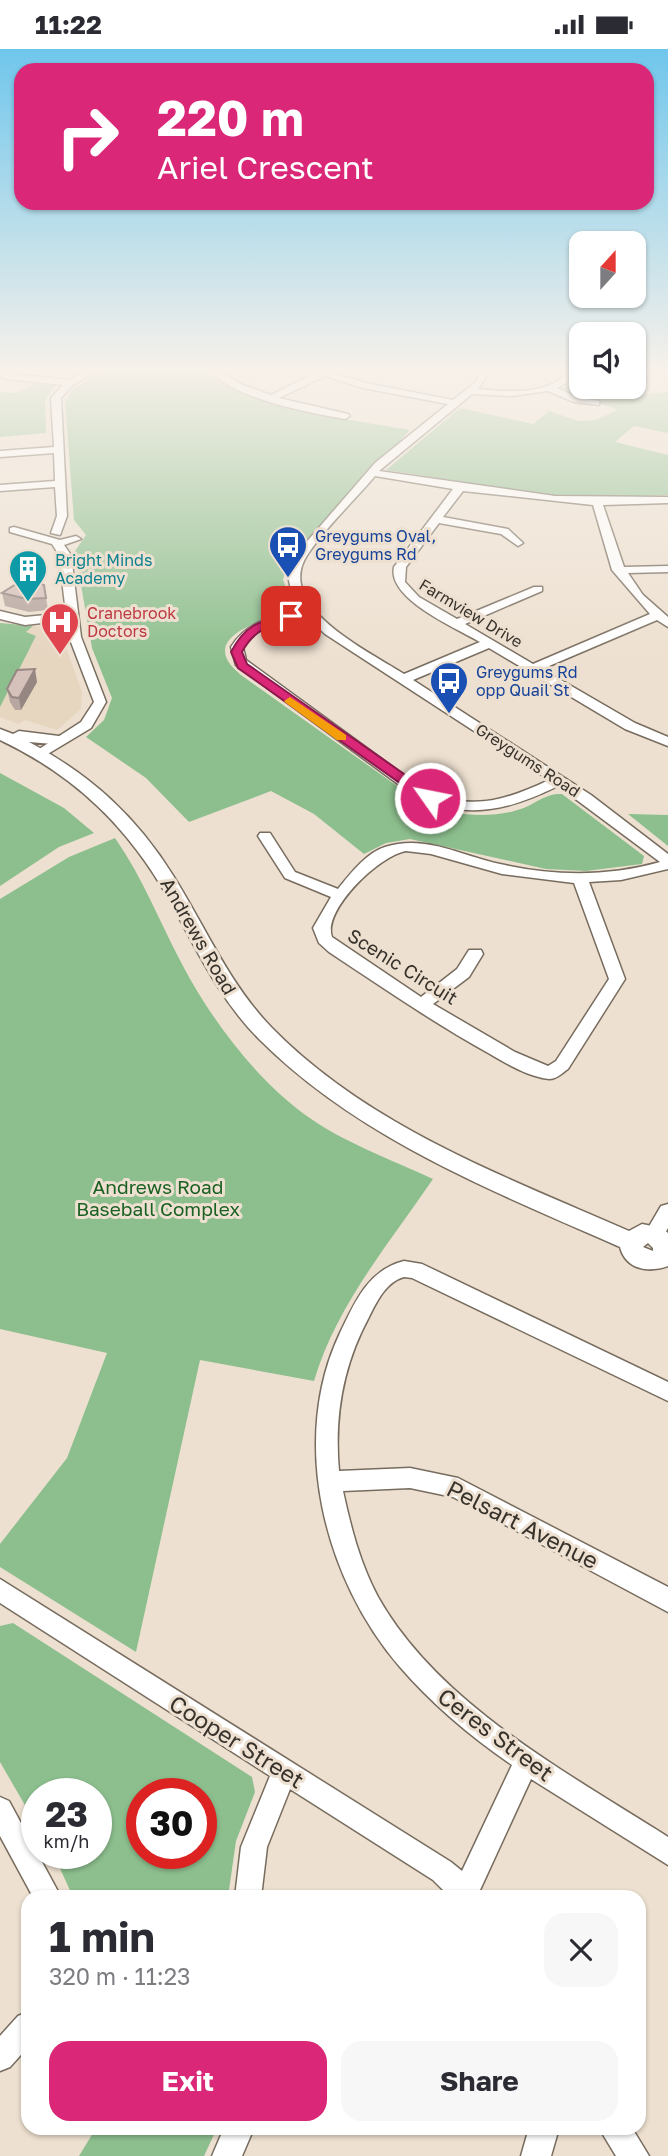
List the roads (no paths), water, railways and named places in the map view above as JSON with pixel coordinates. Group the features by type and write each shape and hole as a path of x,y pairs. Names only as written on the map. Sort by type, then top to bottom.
{"main road":[{"name":"Andrews Road","path":"0,733 49,745 60,765 95,791 128,824 166,879 222,982 264,1032 308,1072 360,1111 421,1146 631,1242 632,1251 639,1258 650,1261 666,1257 665,1244 654,1235"},
{"path":"631,1242 637,1235 654,1235"}],"street":[{"path":"54,537 62,516 59,467"},
{"path":"379,467 298,561 295,587 307,613 269,622 249,631 237,647 240,662 418,792 455,806 486,807 515,801 559,780"},
{"path":"372,473 539,500 598,504 668,500"},
{"path":"0,488 60,484"},
{"name":"Farmview Drive","path":"460,487 402,565 398,578 412,597 630,726 668,742"},
{"path":"533,669 663,619 639,598 618,570 598,504"},
{"path":"62,516 76,536"},
{"path":"436,519 504,531 518,543"},
{"path":"0,527 54,537 76,536"},
{"path":"65,555 76,536"},
{"path":"49,745 86,726 98,710 100,695 80,652 65,555 54,537"},
{"path":"618,570 668,569"},
{"path":"456,623 538,589"},
{"name":"Greygums Road","path":"307,613 329,631 559,780 668,862"},
{"path":"0,615 25,621 73,617"},
{"path":"404,679 489,643"},
{"path":"265,836 293,877 341,896"},
{"name":"Scenic Circuit","path":"580,878 618,977 552,1077 528,1067 422,1004 325,939 322,921 377,857 390,850 408,847 510,871 580,878 630,874 668,862"},
{"path":"422,1004 463,973 475,954"},
{"path":"654,1235 668,1211"},
{"name":"Ceres Street","path":"668,1392 415,1270 394,1270 386,1275 356,1322 334,1377 326,1426 329,1482 343,1543 382,1626 416,1670 455,1709 527,1760 668,1852"},
{"name":"Pelsart Avenue","path":"329,1482 397,1476 435,1481 458,1488 668,1599"},
{"name":"Cooper Street","path":"1,1593 442,1871 463,1890"},
{"path":"470,1890 527,1760"},
{"path":"248,1890 248,1863 259,1827 285,1772"},
{"path":"0,1810 44,1890"},
{"path":"0,2057 21,2034"},
{"path":"227,2156 236,2135"},
{"path":"536,2156 542,2135"},
{"path":"619,2135 634,2156"}],"place":[{"name":"Greygums Oval, Greygums Rd","path":"288,579"},
{"name":"Bright Minds Academy","path":"28,603"},
{"name":"Cranebrook Doctors","path":"60,656"},
{"name":"Greygums Rd opp Quail St","path":"449,715"}],"park label":[{"name":"Andrews Road Baseball Complex","path":"158,1197"}]}
